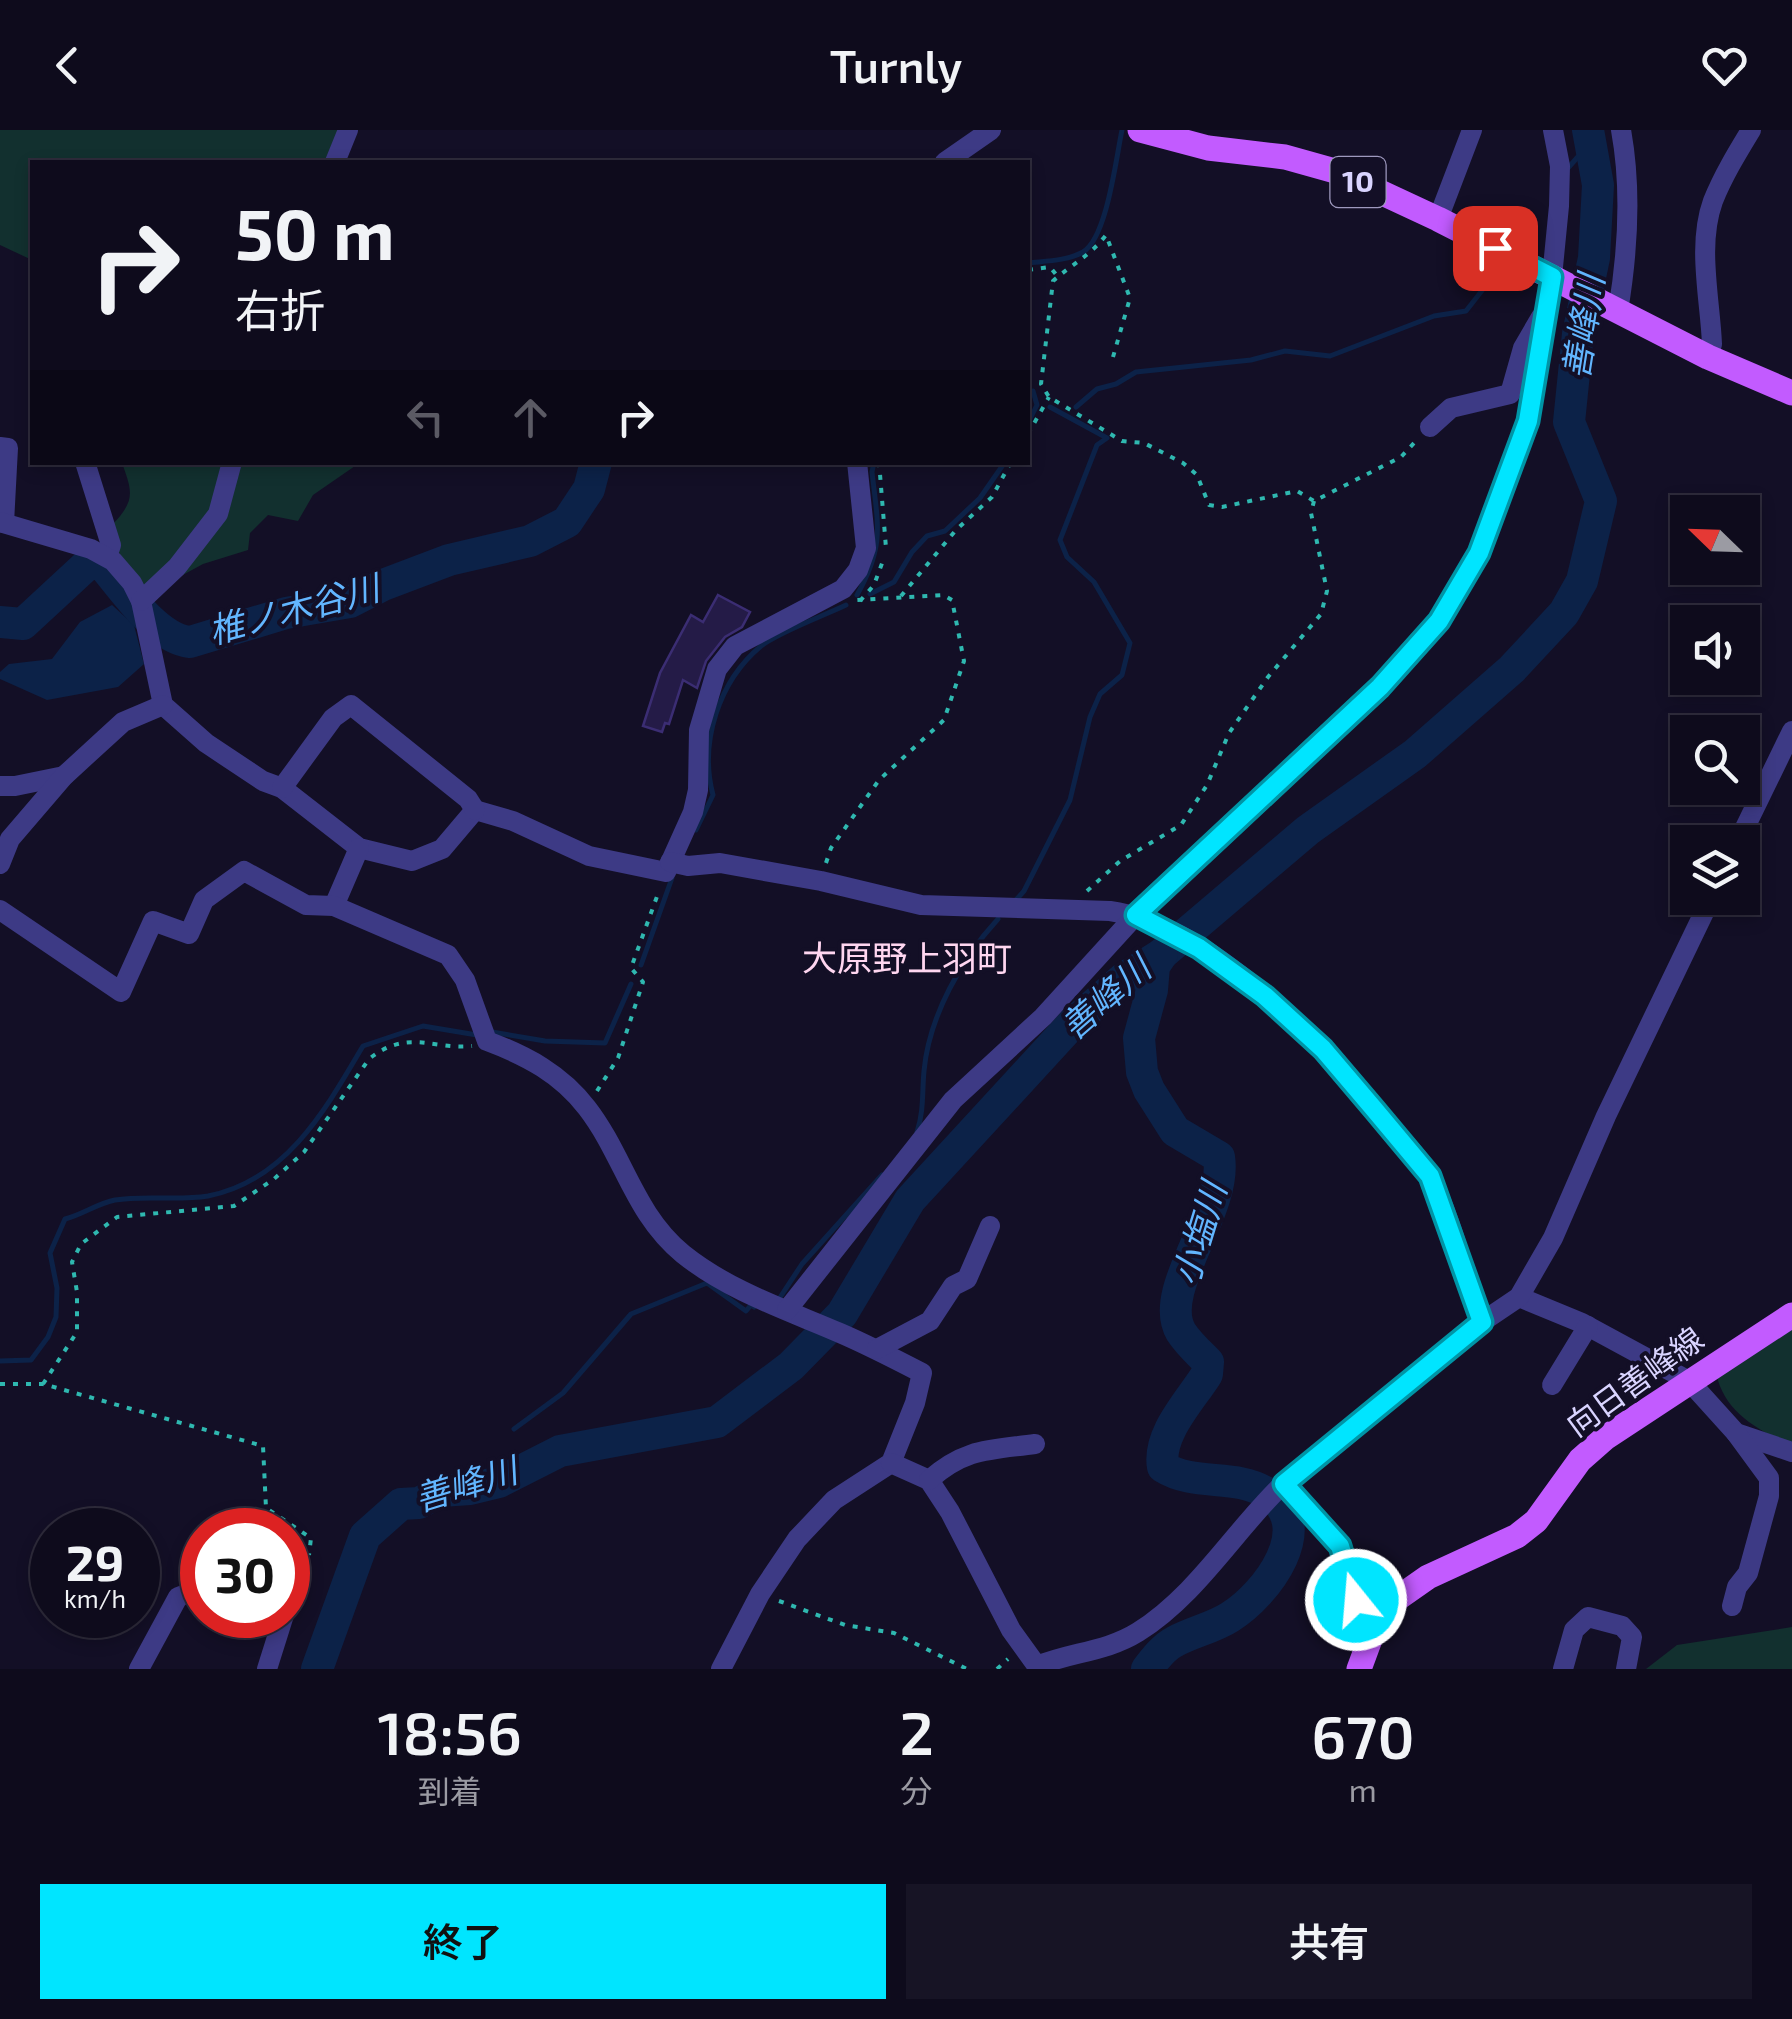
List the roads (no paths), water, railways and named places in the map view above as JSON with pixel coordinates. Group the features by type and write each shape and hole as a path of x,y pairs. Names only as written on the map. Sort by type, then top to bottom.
{"main road":[{"name":"10","path":"1140,130 1208,148 1285,157 1335,171 1438,219 1708,357 1792,393"},
{"name":"向日善峰線","path":"1358,1669 1372,1634 1398,1598 1428,1577 1517,1536 1536,1520 1580,1460 1605,1438 1792,1315"}],"street":[{"path":"337,160 348,130"},
{"path":"948,160 990,130"},
{"path":"1438,219 1472,130"},
{"path":"792,1313 954,1100 1380,687 1439,621 1479,553 1528,421 1555,279 1560,166 1553,130"},
{"path":"1615,310 1624,278 1628,186 1621,130"},
{"path":"1708,357 1712,344 1705,245 1708,223 1713,202 1751,130"},
{"path":"1430,426 1452,408 1510,394 1523,348 1548,307"},
{"path":"0,446 8,448 2,522 91,549 107,558 132,583 143,610 163,705 206,743 263,781 282,788 358,848 412,861 442,849 476,810"},
{"path":"86,465 110,546 107,558"},
{"path":"143,610 218,514 231,465"},
{"path":"668,867 693,812 698,790 699,730 717,670 736,646 838,591 858,570 866,548 857,465"},
{"path":"0,864 10,838 64,776 122,722 163,705"},
{"path":"282,788 333,718 351,705 468,798 476,810 589,856 668,867 720,864 821,881 921,905 1140,916 1199,948 1265,996 1323,1049 1430,1176 1482,1322"},
{"path":"1746,825 1792,731"},
{"path":"0,786 64,776"},
{"path":"334,906 358,848"},
{"path":"0,910 120,992 153,920 190,934 204,900 244,872 306,905 334,906 448,955 465,980 485,1035 549,1070 587,1108 641,1208 681,1252 721,1280 922,1373 915,1403 891,1463 834,1500 797,1539 760,1594 721,1669"},
{"path":"891,1463 929,1480 950,1512 1010,1630 1036,1667 1059,1657 1099,1651 1140,1631 1196,1582 1276,1492 1482,1322 1519,1297 1553,1238 1606,1116 1703,915"},
{"path":"877,1349 930,1321 953,1286 967,1280 990,1226"},
{"path":"1519,1297 1588,1326 1690,1381 1736,1432 1769,1478 1769,1496 1748,1572 1737,1587 1732,1606"},
{"path":"1552,1384 1588,1326"},
{"path":"1736,1432 1792,1452"},
{"path":"929,1480 950,1461 982,1448 1036,1444"},
{"path":"1276,1492 1340,1546 1364,1627 1372,1634"},
{"path":"139,1669 180,1596"},
{"path":"1563,1669 1574,1630 1588,1618 1622,1626 1632,1637 1626,1669"},
{"path":"268,1669 277,1638"}],"water":[{"path":"112,605 134,625 144,664 118,687 47,700 0,679 0,672 9,664 52,659 80,622"}],"waterway":[{"path":"1030,263 1070,257 1091,244 1104,215 1122,130"},
{"name":"善峰川","path":"317,1669 365,1536 401,1504 419,1503 441,1491 499,1482 560,1451 717,1422 791,1366 842,1314 910,1200 1071,1025 1308,830 1415,754 1512,669 1564,613 1582,581 1601,501 1569,422 1578,334 1594,258 1598,185 1588,130"},
{"path":"1568,168 1591,142"},
{"path":"1076,407 1097,389 1116,384 1136,372 1251,360 1285,351 1330,356 1434,316 1466,311 1502,265"},
{"path":"1030,419 1037,405 1033,391"},
{"path":"1015,901 1024,891 1070,800 1090,717 1100,694 1122,675 1130,643 1094,582 1067,557 1060,540 1097,445 1107,438 1050,407"},
{"name":"椎ノ木谷川","path":"0,622 23,624 90,562 103,565 153,623 190,642 286,613 350,602 449,560 530,541 567,522 589,489 595,465"},
{"path":"857,595 876,548 873,465"},
{"path":"870,594 894,582 912,552 927,536 945,531 980,498 1003,465"},
{"path":"696,830 713,795 709,775 711,734 734,677 761,646 846,605"},
{"path":"641,965 672,878"},
{"path":"917,1132 927,1050 940,1009 972,951 998,919"},
{"name":"小塩川","path":"1147,1669 1170,1644 1217,1624 1244,1607 1271,1577 1288,1540 1288,1523 1282,1507 1267,1493 1242,1483 1188,1477 1163,1467 1170,1430 1207,1374 1208,1362 1181,1332 1176,1315 1184,1272 1213,1201 1219,1157 1175,1131 1142,1072 1139,1038 1154,966 1162,954"},
{"path":"492,1032 545,1041 605,1043 631,984"},
{"path":"0,1361 31,1360 48,1337 56,1317 57,1288 50,1253 65,1219 115,1200 208,1196 236,1188 282,1159 301,1139 363,1046 423,1026 477,1035"},
{"path":"779,1299 802,1264 882,1175"},
{"path":"514,1429 563,1393 631,1314 707,1283 746,1311 751,1305 754,1307"}],"district":[{"name":"大原野上羽町","path":"907,959"}]}
